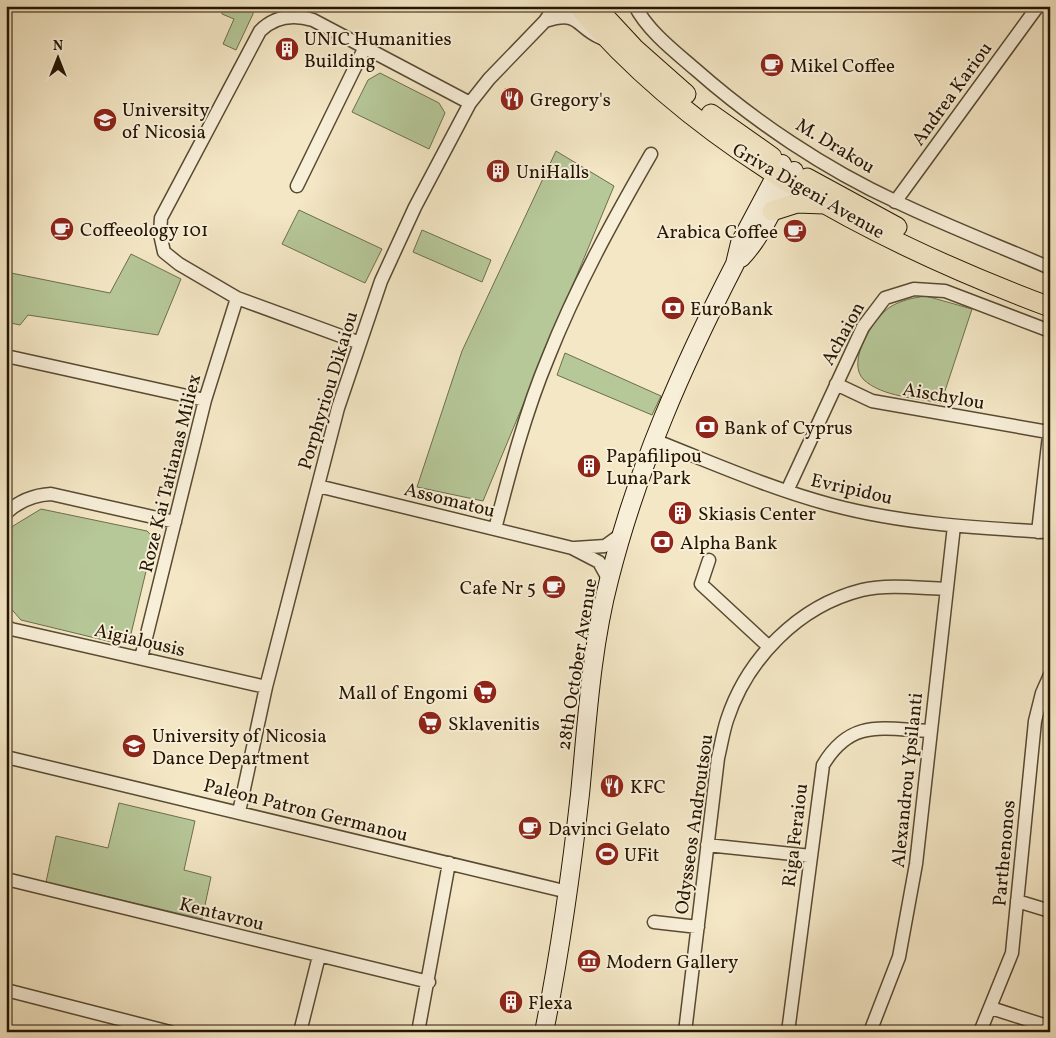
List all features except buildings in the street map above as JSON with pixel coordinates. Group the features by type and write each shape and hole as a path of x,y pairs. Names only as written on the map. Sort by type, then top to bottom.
{"main road":[{"name":"Griva Digeni Avenue","path":"578,6 606,40 656,85 727,142 910,234 1050,293"},
{"name":"Griva Digeni Avenue","path":"595,6 634,48 694,101 827,204 906,245 1050,307"},
{"name":"28th October Avenue","path":"735,264 750,249 772,211 785,172"},
{"name":"28th October Avenue","path":"544,1032 568,892 590,690 609,580 654,440 689,356 735,264 740,243 785,172"},
{"path":"772,211 797,203 827,204"}],"street":[{"name":"Porphyriou Dikaiou","path":"239,812 266,687 338,408 388,266 415,207 470,103 489,79 545,21 554,6"},
{"name":"M. Drakou","path":"635,6 640,15 667,44 729,99 815,156 895,202 1050,268"},
{"name":"Andrea Kariou","path":"895,202 1038,6"},
{"path":"545,21 562,16 569,17 576,20 593,34 606,40"},
{"path":"360,343 237,298 164,252 160,234 161,218 260,31 268,23 279,18 302,17 313,20 470,103"},
{"path":"297,186 365,47"},
{"path":"494,529 519,438 548,357 578,289 651,154"},
{"name":"Achaion","path":"787,491 863,327 885,298 914,289 945,291 1050,330"},
{"name":"Roze Kai Tatianas Miliex","path":"141,658 205,400 237,298"},
{"path":"6,356 205,400"},
{"name":"Aischylou","path":"836,384 872,401 1049,430"},
{"path":"1044,532 1049,430"},
{"name":"Evripidou","path":"654,440 787,491 832,505 878,515 954,526 1044,532"},
{"name":"Assomatou","path":"318,486 572,548 599,562 609,580"},
{"path":"6,513 25,500 39,495 51,494 175,522"},
{"name":"Alexandrou Ypsilanti","path":"870,1032 899,957 907,920 916,864 954,526"},
{"name":"Assomatou","path":"572,548 605,546 623,533"},
{"path":"709,560 701,584 768,646"},
{"name":"Odysseos Androutsou","path":"685,1032 718,758 727,720 745,683 768,646 813,611 837,598 863,590 887,588 946,589"},
{"name":"Aigialousis","path":"6,626 266,687"},
{"name":"Parthenonos","path":"980,1032 1012,953 1036,721 1042,693 1050,675"},
{"name":"Riga Feraiou","path":"788,1032 820,773 828,756 844,738 864,730 930,730"},
{"name":"Paleon Patron Germanou","path":"6,757 568,892"},
{"path":"707,845 811,856"},
{"path":"418,1032 429,982 449,862"},
{"name":"Kentavrou","path":"6,879 429,982"},
{"path":"1017,901 1050,911"},
{"path":"654,922 698,927"},
{"path":"300,1032 319,956"},
{"path":"6,990 170,1032"},
{"path":"991,1008 1050,1027"}],"green space":[{"path":"222,6 253,6 253,14 236,50 223,44 234,19 222,14"},
{"path":"380,73 439,103 445,113 429,149 352,112 368,80"},
{"path":"556,151 614,186 483,501 417,487 462,351"},
{"path":"299,210 382,249 365,283 282,244"},
{"path":"422,230 491,260 482,282 413,252"},
{"path":"131,254 181,279 158,335 28,315 20,325 6,322 6,272 110,293"},
{"path":"926,296 972,309 941,403 901,396 881,390 864,380 859,372 858,363 864,341 870,330 884,313 890,307 899,303"},
{"path":"565,353 661,396 652,415 557,375"},
{"path":"41,509 147,531 154,538 130,638 120,644 21,620 6,603 6,538 13,526"},
{"path":"119,803 195,821 184,870 211,877 202,919 46,882 56,836 108,848"}],"place":[{"name":"UNIC Humanities Building","path":"287,49"},
{"name":"Mikel Coffee","path":"772,65"},
{"name":"Gregory's","path":"512,99"},
{"name":"University of Nicosia","path":"105,120"},
{"name":"UniHalls","path":"498,171"},
{"name":"Coffeeology 101","path":"62,229"},
{"name":"Arabica Coffee","path":"795,231"},
{"name":"EuroBank","path":"673,308"},
{"name":"Bank of Cyprus","path":"707,427"},
{"name":"Papafilipou Luna Park","path":"589,466"},
{"name":"Skiasis Center","path":"680,513"},
{"name":"Alpha Bank","path":"662,542"},
{"name":"Cafe Nr 5","path":"554,587"},
{"name":"Mall of Engomi","path":"485,692"},
{"name":"Sklavenitis","path":"430,723"},
{"name":"University of Nicosia Dance Department","path":"134,746"},
{"name":"KFC","path":"612,786"},
{"name":"Davinci Gelato","path":"530,828"},
{"name":"UFit","path":"607,854"},
{"name":"Modern Gallery","path":"589,961"},
{"name":"Flexa","path":"511,1002"}]}
